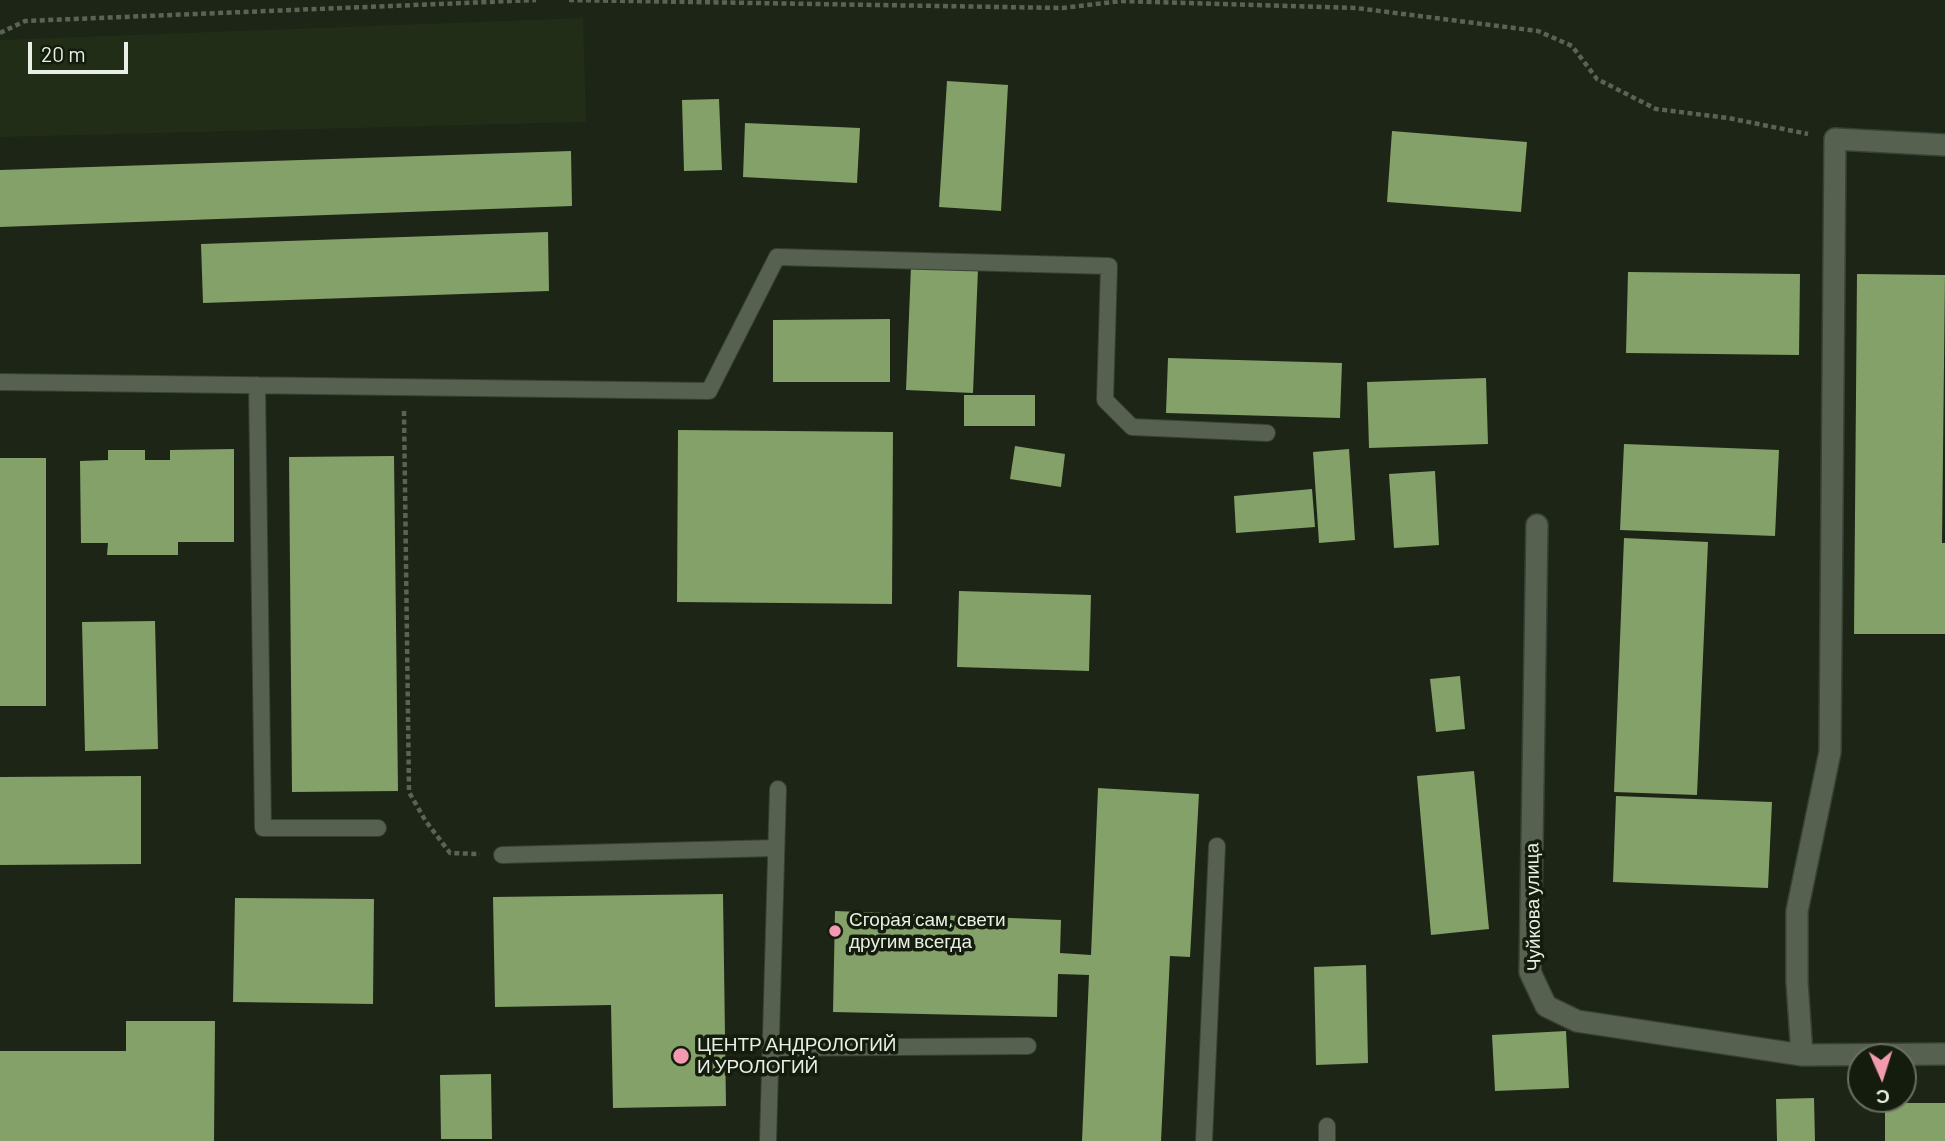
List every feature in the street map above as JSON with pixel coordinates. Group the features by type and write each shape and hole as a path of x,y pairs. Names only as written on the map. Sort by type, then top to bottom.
{"street":[{"path":"1802,1055 1797,982 1797,911 1830,752 1835,139 1945,145"},
{"name":"Чуйкова улица","path":"1536,525 1530,972 1546,1006 1577,1021 1802,1055 1945,1054"}],"lane":[{"path":"0,382 709,391 777,257 1109,266 1104,400 1132,427 1267,433"},
{"path":"257,385 263,828 378,828"},
{"path":"768,1141 778,789"},
{"path":"1204,1141 1217,846"},
{"path":"502,855 776,848"},
{"path":"771,1048 1028,1046"}],"path":[{"path":"0,33 25,21 536,0"},
{"path":"569,0 1062,8 1121,1 1356,8 1538,31 1572,46 1597,79 1656,109 1728,118 1835,139"},
{"path":"404,387 408,792 450,853 502,855"}],"shaded area":[{"path":"583,18 586,122 0,137 0,40"}],"building":[{"path":"947,81 1008,85 1001,211 939,207"},
{"path":"719,99 722,170 684,171 682,100"},
{"path":"745,123 860,128 857,183 743,177"},
{"path":"1392,131 1527,142 1521,212 1387,202"},
{"path":"571,151 572,206 0,227 0,170"},
{"path":"548,232 549,291 203,303 201,244"},
{"path":"911,266 978,269 973,393 906,390"},
{"path":"1628,272 1800,274 1799,355 1626,353"},
{"path":"1857,274 1945,275 1942,543 1945,543 1945,634 1854,634"},
{"path":"890,319 890,382 773,382 773,320"},
{"path":"1168,358 1342,363 1340,418 1166,413"},
{"path":"1486,378 1488,444 1369,448 1367,382"},
{"path":"964,395 1035,395 1035,426 964,426"},
{"path":"678,430 893,432 892,604 677,602"},
{"path":"1624,444 1779,450 1775,536 1620,530"},
{"path":"1015,446 1065,454 1061,487 1010,479"},
{"path":"234,449 234,542 178,542 178,555 107,555 108,543 81,543 80,461 108,460 108,450 145,450 145,460 170,460 170,450"},
{"path":"1349,449 1355,540 1319,543 1313,452"},
{"path":"394,456 398,791 292,792 289,457"},
{"path":"0,458 46,458 46,706 0,706"},
{"path":"1435,471 1439,545 1394,548 1389,474"},
{"path":"1312,489 1315,527 1236,533 1234,496"},
{"path":"1624,538 1708,542 1697,795 1614,792"},
{"path":"959,591 1091,595 1089,671 957,667"},
{"path":"155,621 158,749 85,751 82,622"},
{"path":"1460,676 1465,729 1436,732 1430,679"},
{"path":"1474,771 1489,929 1431,935 1417,776"},
{"path":"141,776 141,864 0,865 0,777"},
{"path":"1098,788 1199,794 1190,957 1170,956 1161,1141 1082,1141 1089,975 1058,974 1057,1017 833,1012 835,911 1061,920 1060,953 1091,955"},
{"path":"1616,796 1772,802 1768,888 1613,882"},
{"path":"723,894 726,1106 613,1108 611,1005 495,1007 493,897"},
{"path":"235,898 374,899 373,1004 233,1002"},
{"path":"1366,965 1368,1063 1316,1065 1314,967"},
{"path":"126,1021 215,1021 214,1141 0,1141 0,1051 126,1051"},
{"path":"1566,1031 1569,1088 1495,1091 1492,1035"},
{"path":"491,1074 492,1139 441,1139 440,1075"},
{"path":"1814,1098 1815,1141 1777,1141 1776,1099"},
{"path":"1917,1103 1945,1103 1945,1141 1885,1141 1885,1113 1917,1113"}],"place":[{"name":"Сгорая сам, свети другим всегда","path":"835,931"},
{"name":"ЦЕНТР АНДРОЛОГИЙ И УРОЛОГИЙ","path":"681,1056"}]}
